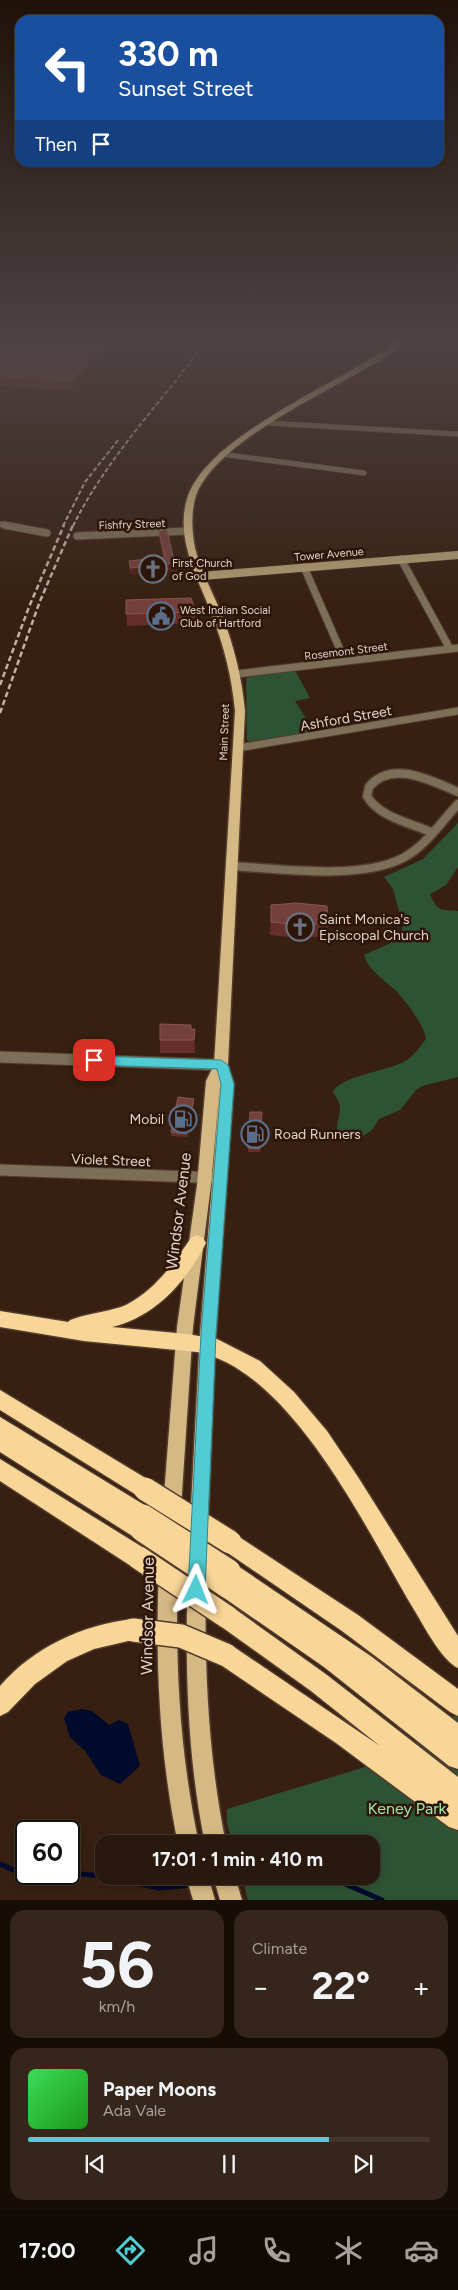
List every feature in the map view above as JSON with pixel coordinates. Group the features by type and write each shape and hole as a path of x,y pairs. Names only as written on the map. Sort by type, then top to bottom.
{"highway":[{"path":"35,1326 96,1324 135,1310 151,1301 166,1287 196,1243"},
{"path":"0,1320 35,1326 208,1346 230,1354 254,1369 276,1386 291,1402 348,1482 458,1656"},
{"path":"0,1399 230,1542 350,1623 458,1704"},
{"path":"0,1426 142,1523 364,1665 458,1738"},
{"path":"0,1441 142,1523"},
{"path":"0,1469 140,1558 228,1617 348,1705 458,1793"},
{"path":"229,1579 458,1757"},
{"path":"0,1704 28,1674 64,1650 96,1636 133,1630 157,1631 180,1635 197,1640 226,1655 344,1735 458,1818"}],"main road":[{"name":"Main Street","path":"221,1065 240,711 236,674 225,637 192,551 188,531 188,515 194,490 208,469 221,454 259,429"},
{"name":"Tower Avenue","path":"202,576 458,555"},
{"name":"Windsor Avenue","path":"187,1835 172,1745 166,1648 168,1578 184,1342 207,1150 213,1081 221,1065"},
{"path":"214,1835 201,1761 196,1694 196,1606 208,1346 228,1084 221,1065"},
{"path":"207,1150 223,1150"},
{"path":"196,1243 216,1244"}],"street":[{"path":"365,429 458,434"},
{"path":"221,454 364,473"},
{"path":"0,524 47,533"},
{"name":"Fishfry Street","path":"77,536 188,531"},
{"path":"402,560 454,649"},
{"path":"304,567 344,661"},
{"name":"Rosemont Street","path":"236,674 454,649"},
{"name":"Ashford Street","path":"238,748 458,711"},
{"path":"431,832 377,809 367,796 368,788 374,781 384,776 405,774 419,777 458,792"},
{"path":"232,866 348,870 369,868 404,858 420,845 458,804"},
{"path":"0,1057 221,1065"},
{"name":"Violet Street","path":"0,1170 221,1178"}],"green space":[{"path":"295,670 310,698 295,701 315,733 249,742 247,740 246,678 261,674"},
{"path":"458,823 458,867 446,885 430,894 437,907 458,911 458,1077 422,1086 416,1090 400,1110 379,1119 372,1130 360,1138 344,1142 340,1138 337,1129 340,1107 333,1092 345,1081 400,1064 415,1053 426,1039 419,1021 409,1006 373,970 364,955 393,942 400,935 403,926 393,889 384,877 423,859"},
{"name":"Keney Park","path":"458,1712 458,1900 248,1900 244,1885 380,1885 380,1835 230,1835 227,1823 227,1809 398,1757"}],"water":[{"path":"82,1709 92,1711 109,1725 119,1720 128,1724 140,1766 120,1784 101,1775 85,1751 70,1737 64,1718 68,1712"}],"building":[{"path":"167,530 173,556 178,563 131,568 129,561 165,557 159,531"},
{"path":"191,598 196,612 126,614 126,600"},
{"path":"296,903 327,906 328,923 300,925 271,922 271,905"},
{"path":"160,1024 191,1025 191,1029 195,1029 194,1040 160,1040"},
{"name":"Mobil","path":"178,1097 194,1099 187,1134 171,1132"},
{"name":"Road Runners","path":"250,1112 262,1112 260,1149 248,1148"}],"waterway":[{"path":"0,1864 15,1870"},
{"path":"80,1874 95,1875"},
{"path":"146,1885 159,1888 191,1885"},
{"path":"348,1885 382,1900"}],"railway":[{"path":"73,526 102,477 137,429"},
{"path":"63,526 85,482 119,439"},
{"path":"0,685 29,607 64,525"},
{"path":"0,713 40,601 73,525"}],"place":[{"name":"First Church of God","path":"153,569"},
{"name":"West Indian Social Club of Hartford","path":"161,616"},
{"name":"Saint Monica's Episcopal Church","path":"300,927"},
{"name":"Mobil","path":"183,1119"},
{"name":"Road Runners","path":"255,1134"}],"route":[{"path":"94,1060 221,1065 228,1084 208,1334 196,1590"}]}
